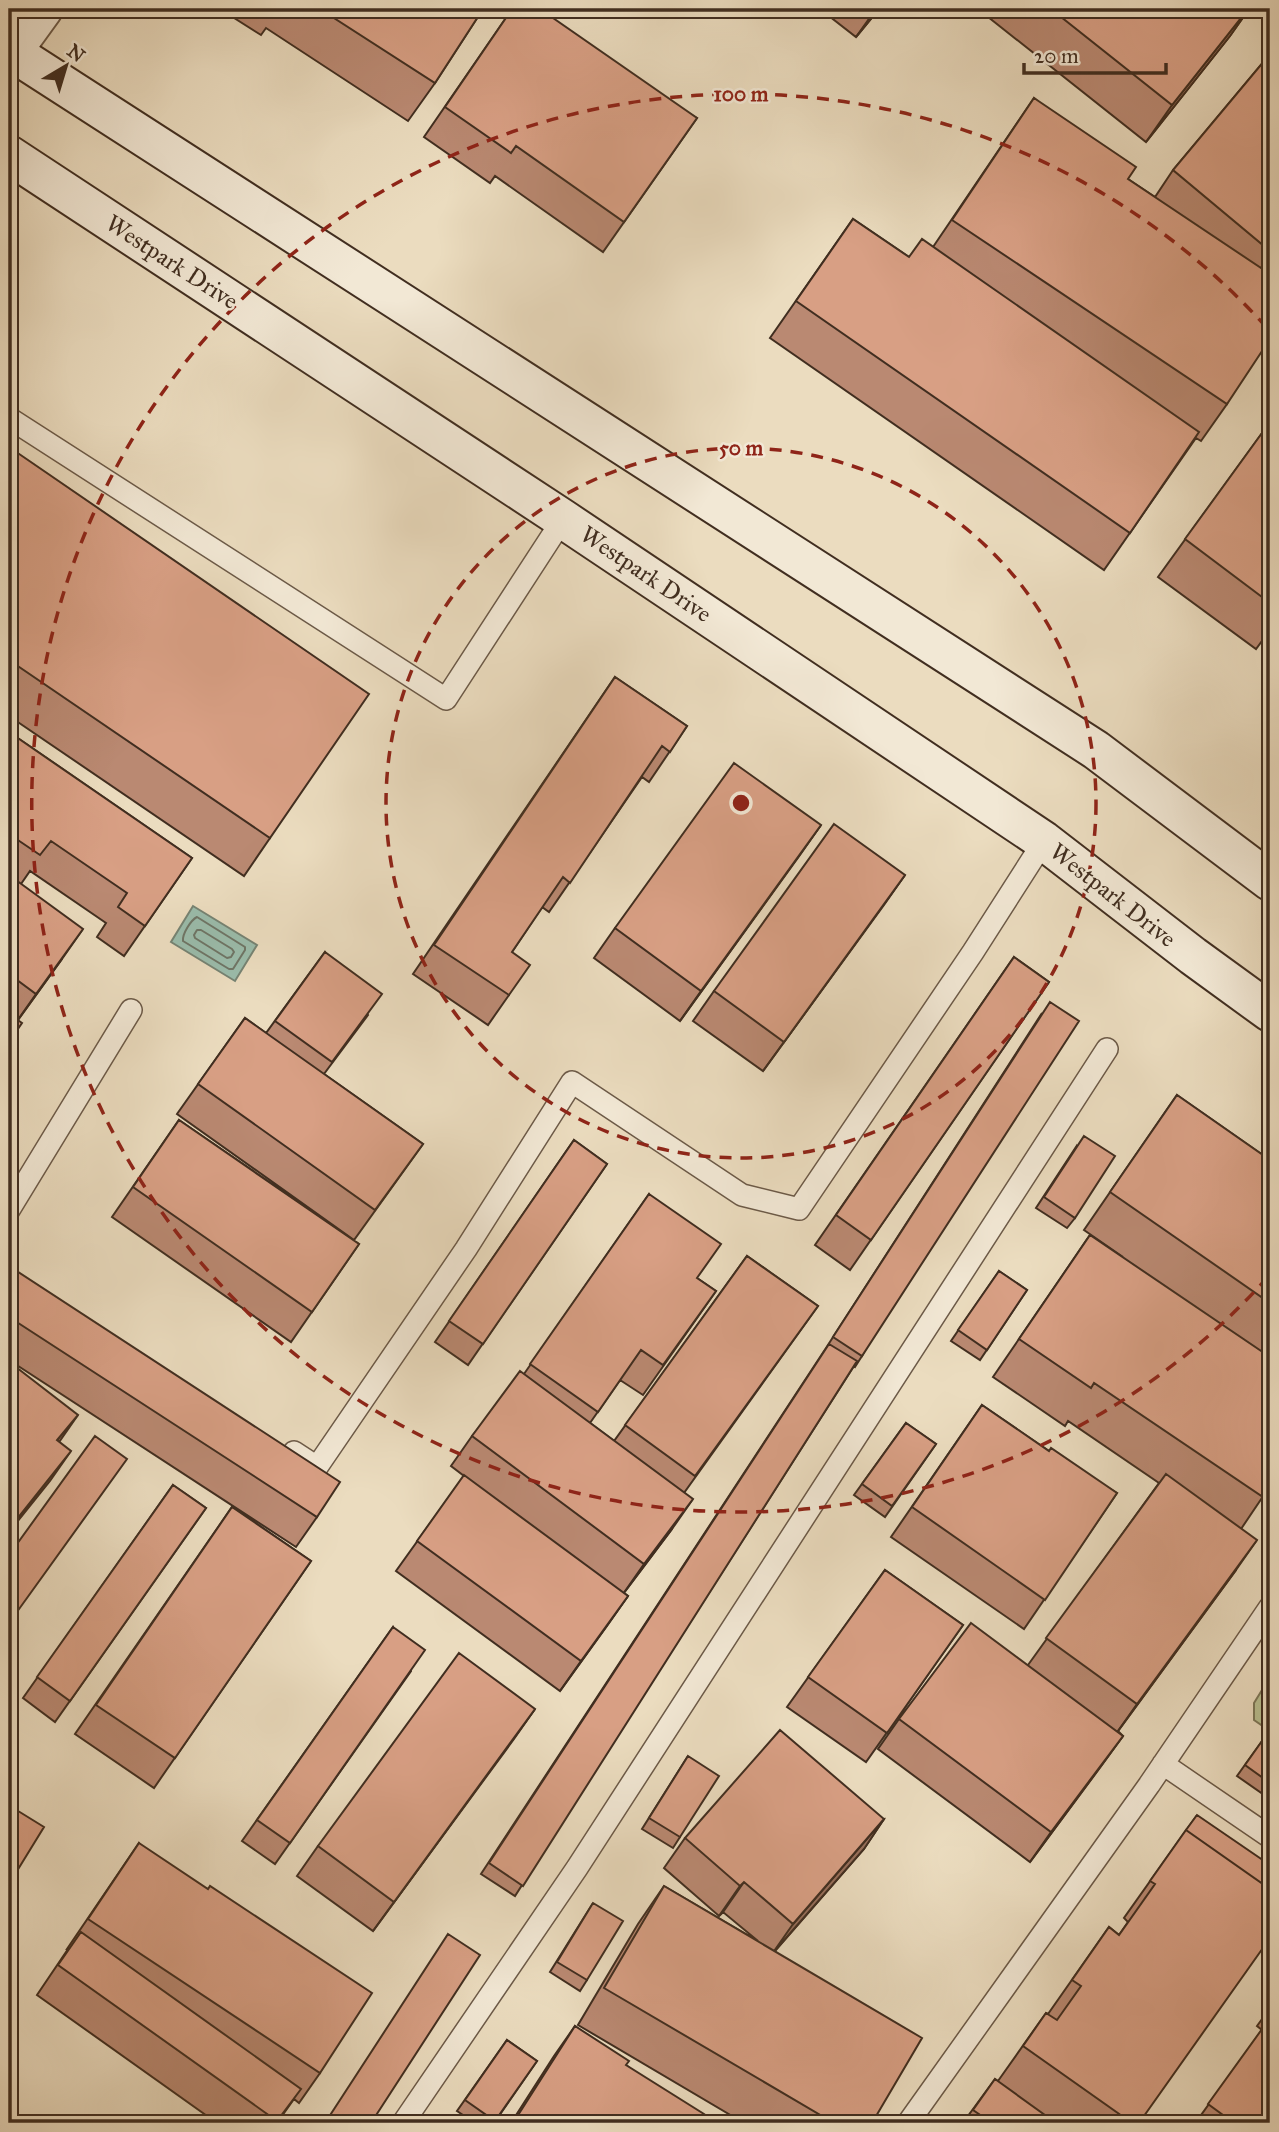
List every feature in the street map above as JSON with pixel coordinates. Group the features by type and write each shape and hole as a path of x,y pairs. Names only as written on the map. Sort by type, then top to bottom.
{"main road":[{"path":"43,9 10,52 1096,750 1270,881"},
{"name":"Westpark Drive","path":"9,155 563,519 1044,841 1270,1012"}],"lane":[{"path":"9,418 446,699 563,519"},
{"path":"282,1445 317,1467 466,1249 572,1082 742,1195 799,1209 980,941 1044,841"},
{"path":"9,1210 131,1010"},
{"path":"404,2123 577,1868 1107,1049"},
{"path":"918,2120 1270,1608"},
{"path":"1163,1764 1270,1837"}],"shaded area":[{"path":"1270,1677 1270,1731 1254,1720 1254,1703"}],"water":[{"path":"193,906 257,945 235,981 171,942"}],"building":[{"path":"320,9 483,9 435,83"},
{"path":"512,9 540,9 697,118 624,222 516,146 511,153 445,107"},
{"path":"1051,9 1248,9 1172,105"},
{"path":"1270,54 1270,251 1173,170"},
{"path":"1034,98 1136,167 1128,179 1270,274 1270,339 1227,404 952,220"},
{"path":"853,219 909,257 922,239 1199,432 1130,533 796,301"},
{"path":"1270,422 1270,603 1185,539"},
{"path":"9,447 369,694 270,838 9,660"},
{"path":"615,677 687,726 670,752 662,746 570,883 563,877 512,952 530,965 509,995 434,945"},
{"path":"9,732 192,858 145,926 118,907 127,893 51,841 40,855 9,834"},
{"path":"734,763 821,825 701,991 615,928"},
{"path":"834,824 905,875 784,1042 714,991"},
{"path":"9,875 83,929 36,994 9,974"},
{"path":"325,952 382,994 332,1062 275,1021"},
{"path":"1014,957 1049,982 871,1240 836,1215"},
{"path":"1050,1002 1079,1021 862,1356 833,1337"},
{"path":"9,1014 22,1023 9,1042"},
{"path":"245,1018 423,1144 375,1210 198,1084"},
{"path":"1177,1095 1270,1160 1270,1303 1110,1192"},
{"path":"179,1120 359,1244 312,1312 133,1187"},
{"path":"1084,1136 1115,1156 1075,1218 1044,1197"},
{"path":"574,1140 607,1164 483,1344 449,1321"},
{"path":"649,1194 721,1244 697,1278 716,1291 663,1365 641,1350 598,1412 530,1364"},
{"path":"1090,1235 1270,1357 1270,1486 1263,1497 1094,1383 1091,1388 1019,1339"},
{"path":"747,1256 818,1306 695,1476 625,1425"},
{"path":"9,1266 340,1482 317,1517 9,1317"},
{"path":"999,1271 1027,1290 987,1350 958,1330"},
{"path":"829,1344 857,1361 523,1886 489,1863"},
{"path":"12,1364 78,1415 57,1440 71,1451 9,1529 9,1368"},
{"path":"520,1371 693,1499 644,1564 472,1436"},
{"path":"982,1405 1117,1493 1045,1600 912,1507"},
{"path":"906,1423 936,1444 892,1506 862,1484"},
{"path":"95,1436 127,1459 9,1623 9,1555"},
{"path":"1166,1474 1257,1540 1137,1704 1046,1638"},
{"path":"464,1475 628,1596 581,1661 417,1541"},
{"path":"173,1485 206,1508 70,1701 37,1677"},
{"path":"232,1507 311,1561 175,1758 96,1705"},
{"path":"885,1570 963,1625 887,1733 808,1677"},
{"path":"971,1623 1123,1736 1051,1832 899,1719"},
{"path":"393,1627 425,1650 290,1843 257,1820"},
{"path":"459,1653 535,1709 394,1902 318,1846"},
{"path":"780,1730 884,1819 793,1924 744,1882 740,1886 685,1838"},
{"path":"1267,1734 1270,1736 1270,1783 1245,1765"},
{"path":"688,1756 719,1776 680,1837 649,1818"},
{"path":"10,1806 44,1827 9,1884 9,1808"},
{"path":"1197,1815 1270,1865 1270,1889 1186,1830"},
{"path":"1186,1830 1270,1889 1270,1938 1139,2123 1132,2123 1023,2046 1046,2013 1057,2020 1081,1986 1072,1980 1109,1927 1119,1935 1155,1884 1150,1881"},
{"path":"139,1843 208,1889 210,1886 372,1993 320,2073 88,1919"},
{"path":"664,1886 922,2038 872,2123 834,2123 604,1988"},
{"path":"593,1903 623,1921 587,1980 557,1962"},
{"path":"81,1932 301,2089 277,2121 58,1965"},
{"path":"448,1934 480,1955 371,2123 325,2123"},
{"path":"1270,2018 1270,2123 1234,2123 1208,2104"},
{"path":"575,2026 629,2061 626,2065 704,2114 698,2123 513,2123"},
{"path":"507,2040 537,2061 495,2121 465,2100"},
{"path":"995,2079 1056,2123 992,2123 973,2110"}]}
